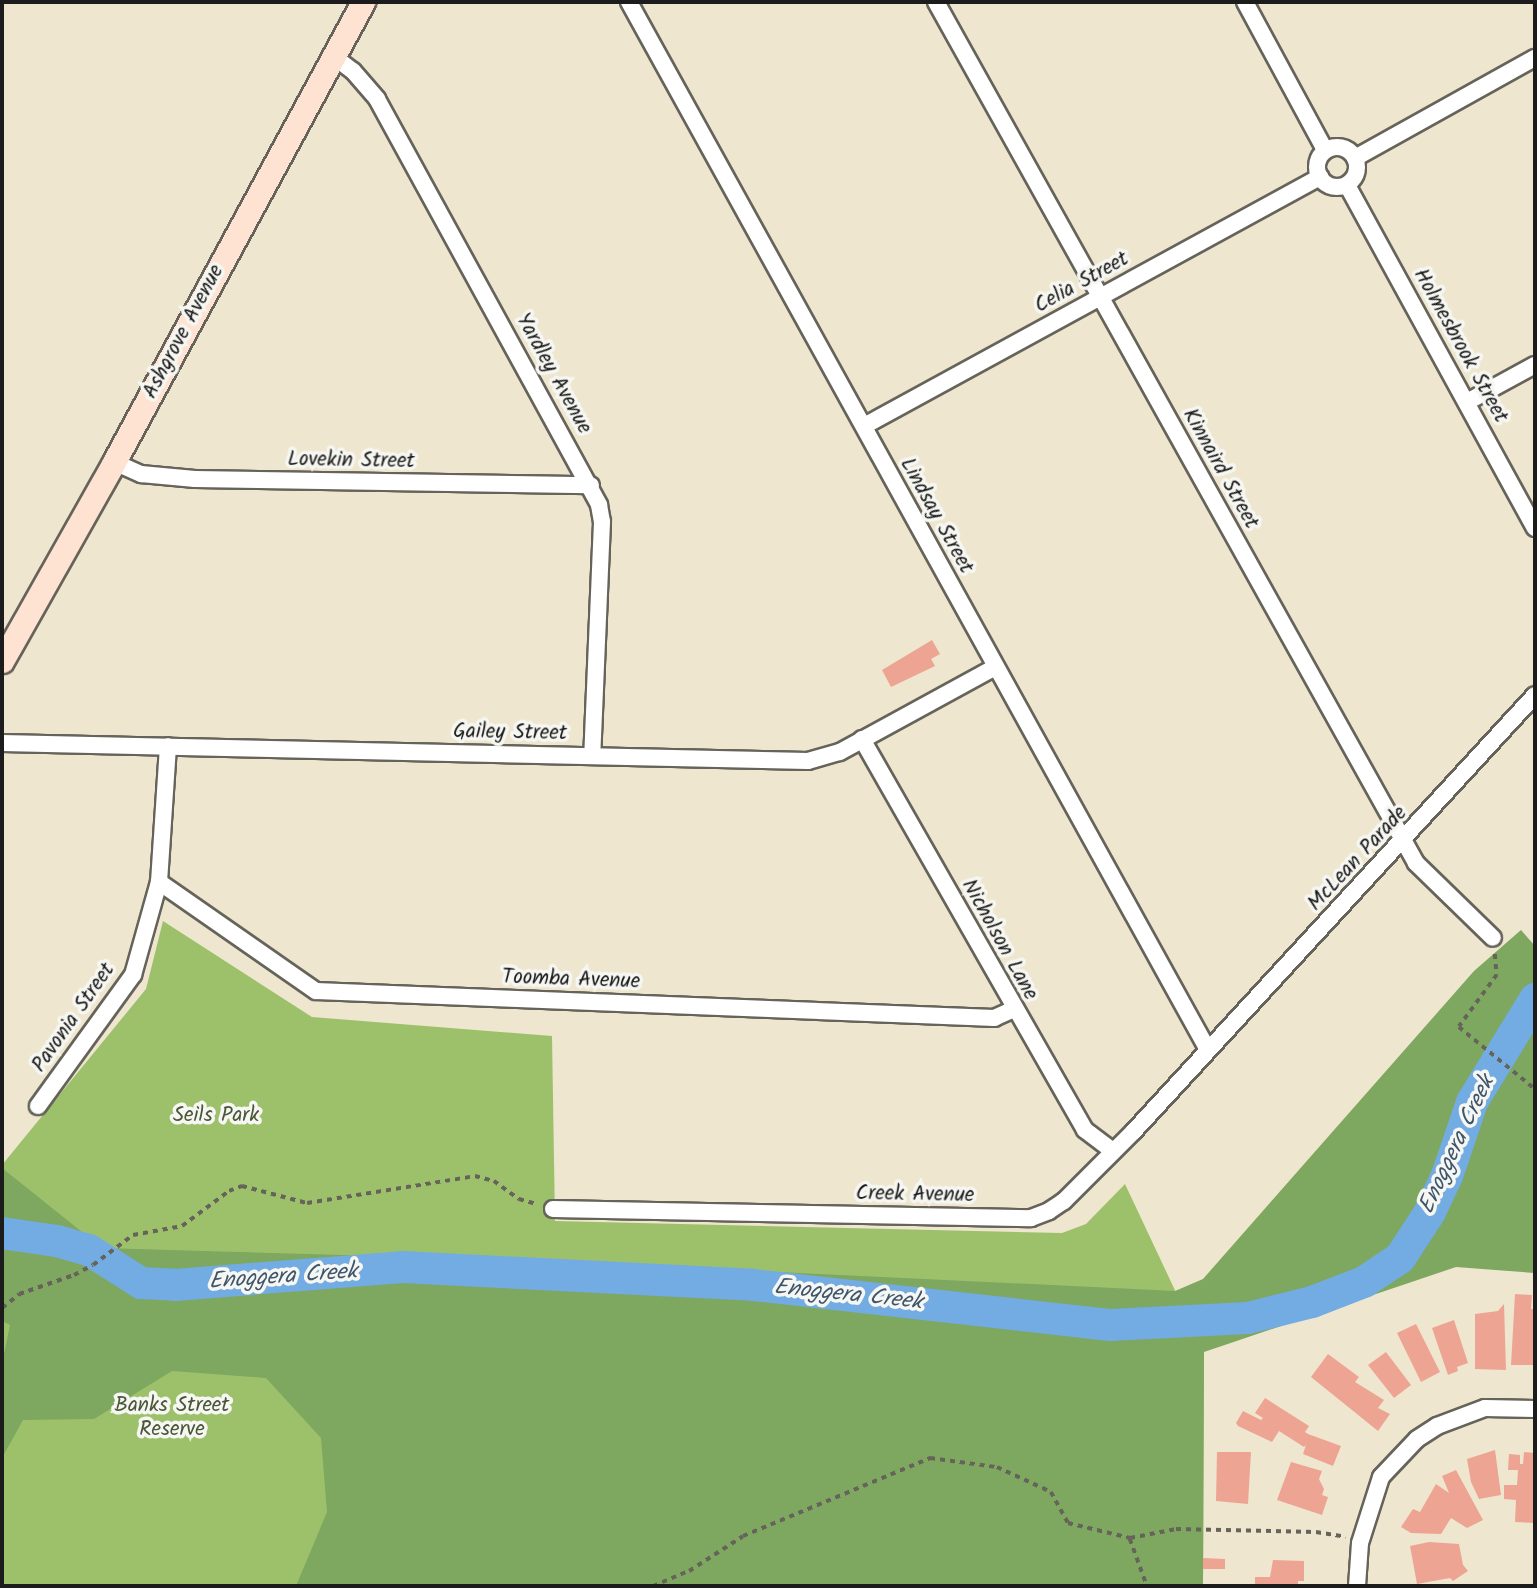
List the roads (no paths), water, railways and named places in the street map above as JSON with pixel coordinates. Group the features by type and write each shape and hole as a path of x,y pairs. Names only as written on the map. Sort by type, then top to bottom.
{"main road":[{"name":"Ashgrove Avenue","path":"2,661 114,462 363,2"}],"street":[{"name":"Lindsay Street","path":"629,2 1209,1051"},
{"name":"Kinnaird Street","path":"936,2 1416,863 1493,938"},
{"path":"1245,2 1325,150"},
{"name":"Yardley Avenue","path":"333,56 353,71 377,99 600,505 602,522 592,756"},
{"path":"1356,158 1535,58"},
{"path":"1342,147 1356,158 1356,175 1347,185 1333,187 1320,177 1317,163 1325,150 1342,147"},
{"name":"Celia Street","path":"863,426 1320,177"},
{"name":"Holmesbrook Street","path":"1347,185 1535,528"},
{"path":"1467,402 1535,365"},
{"name":"Lovekin Street","path":"114,462 141,474 195,479 591,485"},
{"name":"Gailey Street","path":"2,743 808,761 831,755 995,667"},
{"name":"McLean Parade","path":"1209,1051 1535,695"},
{"name":"Nicholson Lane","path":"862,739 1085,1130 1113,1151"},
{"name":"Pavonia Street","path":"38,1105 133,975 159,882 168,746"},
{"name":"Toomba Avenue","path":"159,882 316,991 994,1018 1014,1009"},
{"name":"Creek Avenue","path":"553,1209 1031,1218 1064,1201 1209,1051"},
{"path":"1357,1586 1360,1546 1381,1477 1417,1439 1437,1426 1485,1408 1535,1409"}],"waterway":[{"name":"Enoggera Creek","path":"2,1233 57,1241 89,1250 141,1283 175,1285 402,1267 753,1285 1110,1325 1248,1318 1312,1302 1364,1282 1400,1258 1430,1212 1447,1176 1472,1102 1535,999"}],"park label":[{"name":"Seils Park","path":"216,1116"},
{"name":"Banks Street Reserve","path":"172,1418"}]}
